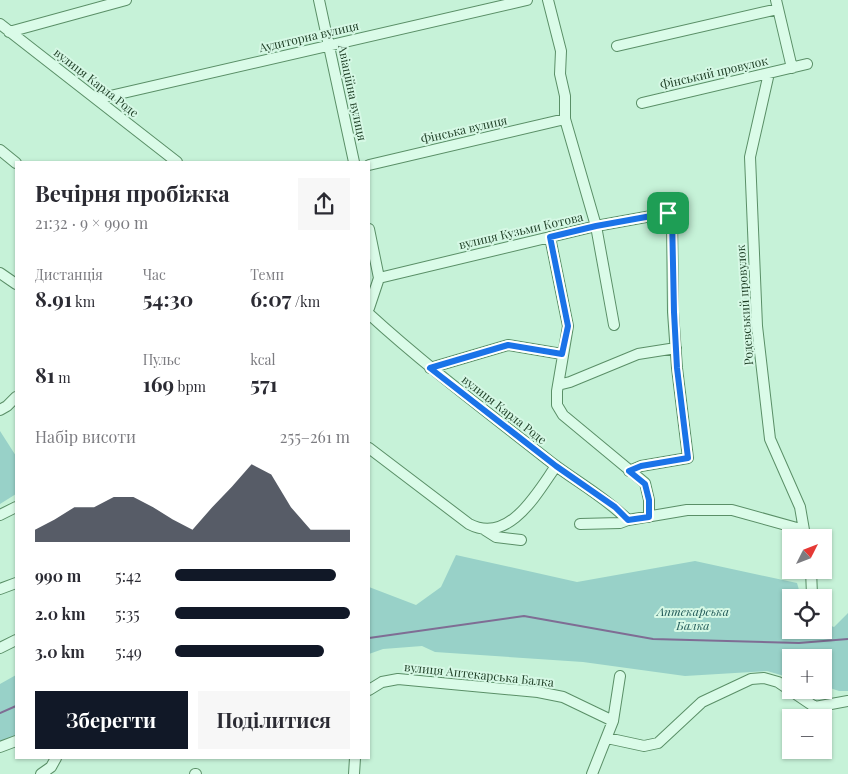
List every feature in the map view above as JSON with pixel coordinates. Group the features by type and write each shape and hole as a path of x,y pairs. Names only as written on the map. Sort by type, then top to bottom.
{"street":[{"path":"9,32 126,0"},
{"name":"Авіаційна вулиця","path":"319,0 354,161"},
{"name":"Аудиторна вулиця","path":"97,99 527,0"},
{"path":"548,0 561,52 560,74 565,96 566,119 596,226 614,325"},
{"path":"617,46 777,5 792,68"},
{"name":"вулиця Карла Роде","path":"0,24 176,161"},
{"name":"Фінський провулок","path":"642,103 807,64"},
{"name":"Родевський провулок","path":"769,74 750,157 757,326 770,439 800,507 805,529"},
{"name":"Фінська вулиця","path":"370,165 566,119"},
{"path":"0,150 15,162"},
{"name":"вулиця Кузьми Котова","path":"379,278 596,226 668,213 672,216 676,348"},
{"path":"370,234 379,278 370,305"},
{"path":"550,237 568,326 558,385 558,405 563,415 645,484 649,500 649,517"},
{"path":"0,273 15,283"},
{"name":"вулиця Карла Роде","path":"370,315 430,368 556,466 615,507 628,520"},
{"path":"430,368 508,345 562,354"},
{"path":"558,385 570,382 638,354 676,348 688,458 641,466 629,471"},
{"path":"0,410 15,398"},
{"path":"370,449 470,524 496,537 521,540"},
{"path":"485,530 501,527 514,520 537,494 556,466"},
{"path":"0,516 15,508"},
{"path":"580,524 620,523 687,510 732,510 791,529"},
{"path":"0,589 15,582"},
{"path":"0,648 15,640"},
{"path":"592,774 613,721 620,676"},
{"path":"607,738 644,746 658,743 702,702 751,679 764,678 778,682 816,707 848,701"},
{"name":"вулиця Аптекарська Балка","path":"370,689 382,682 398,679 538,692 563,697 613,721"},
{"path":"0,747 15,741"},
{"path":"41,774 51,767 55,759"},
{"path":"354,774 355,759"}],"green space":[{"path":"0,431 15,454 15,495 0,504"},
{"name":"Аптекарська Балка","path":"456,555 577,582 695,561 797,583 799,589 782,589 782,639 832,639 832,626 834,627 848,613 848,691 832,689 832,649 782,649 782,675 767,671 685,676 583,662 435,652 422,646 383,649 370,654 370,587 416,605 441,587"},
{"path":"15,676 15,738 0,743 0,684"}],"waterway":[{"path":"370,638 524,616 653,639 799,643 848,639"},
{"path":"0,713 15,706"}],"route":[{"path":"668,213 672,216 677,368 688,458 641,466 629,471 639,477 645,484 649,500 649,517 628,520 615,507 556,466 430,368 508,345 562,354 568,326 550,237 596,226 668,213"}]}
